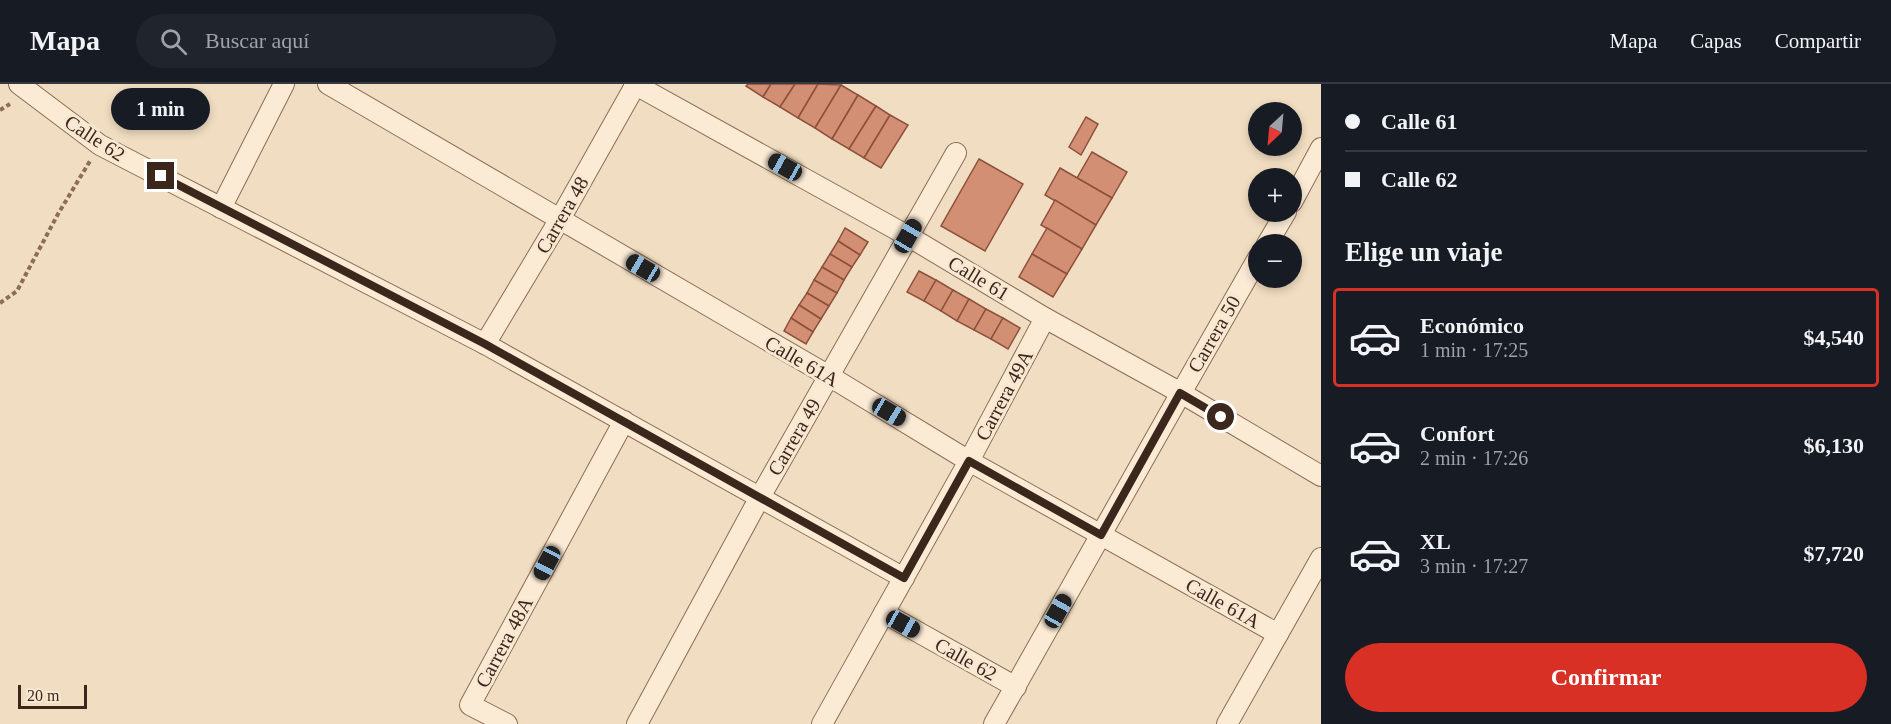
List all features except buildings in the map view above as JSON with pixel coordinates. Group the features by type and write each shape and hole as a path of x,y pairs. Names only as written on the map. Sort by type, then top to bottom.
{"street":[{"name":"Calle 62","path":"19,84 100,145 485,344 904,578"},
{"path":"222,208 284,84"},
{"name":"Calle 61A","path":"328,84 829,376 969,461 1278,634"},
{"name":"Carrera 48","path":"485,344 560,219 635,84"},
{"name":"Calle 61","path":"635,84 908,236 1045,318 1180,393 1321,476"},
{"path":"1302,183 1321,148"},
{"name":"Carrera 49","path":"637,724 759,497 956,153"},
{"name":"Carrera 50","path":"994,724 1248,275"},
{"name":"Carrera 49A","path":"822,724 969,461 1045,318"},
{"name":"Carrera 48A","path":"507,724 470,705 624,421"},
{"path":"1227,724 1321,558"},
{"name":"Calle 62","path":"884,613 1016,687"}],"path":[{"path":"0,303 17,291 58,214 100,145"}],"route":[{"path":"161,176 485,344 904,578 969,461 1101,535 1180,393 1221,417"}]}
